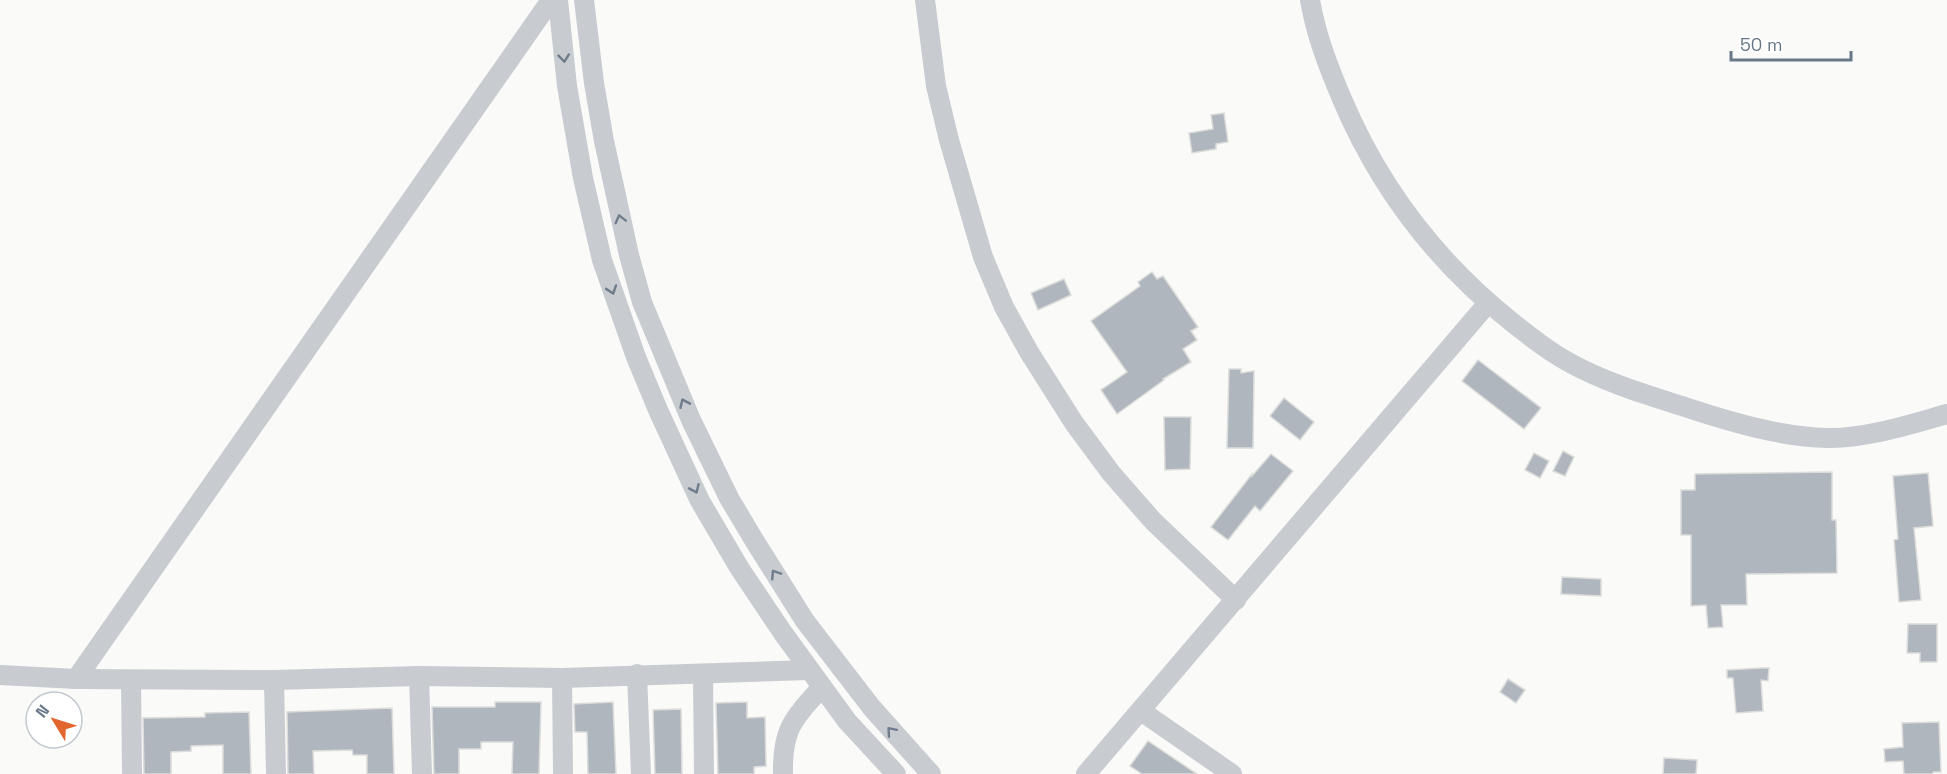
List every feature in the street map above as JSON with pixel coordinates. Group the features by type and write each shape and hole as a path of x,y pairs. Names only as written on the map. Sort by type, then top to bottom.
{"street":[{"path":"76,679 550,0"},
{"path":"558,0 567,86 583,178 602,260 636,357 700,501 740,569 847,721 896,774"},
{"path":"584,0 604,141 629,255 642,302 691,420 734,507 805,621 872,708 931,774"},
{"path":"925,0 936,86 949,140 983,257 1004,307 1029,352 1074,423 1112,473 1153,521 1236,600"},
{"path":"1310,0 1315,29 1330,71 1356,133 1384,182 1413,224 1448,264 1488,303 1534,340 1573,364 1625,388 1710,416 1767,431 1828,438 1870,433 1947,414"},
{"path":"1086,774 1488,303"},
{"path":"0,675 76,679 274,680 419,676 562,678 809,670"},
{"path":"637,674 641,774"},
{"path":"703,674 704,774"},
{"path":"419,676 422,774"},
{"path":"562,678 563,774"},
{"path":"131,680 132,774"},
{"path":"274,680 276,774"},
{"path":"783,774 783,748 788,730 795,717 822,687"},
{"path":"1141,711 1232,774"}],"building":[{"path":"1224,113 1228,142 1216,144 1216,149 1192,153 1189,133 1213,129 1211,115"},
{"path":"1152,272 1157,279 1163,276 1198,327 1191,331 1197,340 1183,349 1191,362 1163,379 1117,414 1101,390 1127,372 1091,321 1140,286 1138,282"},
{"path":"1064,279 1071,295 1038,310 1031,293"},
{"path":"1478,360 1541,408 1524,429 1462,381"},
{"path":"1229,369 1241,369 1241,373 1254,371 1253,448 1227,448"},
{"path":"1284,398 1314,422 1300,440 1270,416"},
{"path":"1164,417 1191,417 1190,469 1165,470"},
{"path":"1563,451 1574,457 1565,476 1553,471"},
{"path":"1534,453 1549,461 1540,478 1525,470"},
{"path":"1271,454 1293,471 1260,511 1255,506 1228,540 1211,527 1252,474 1252,476"},
{"path":"1832,472 1832,520 1836,520 1837,573 1746,574 1747,605 1721,605 1723,627 1708,628 1706,605 1691,606 1691,535 1681,535 1681,490 1695,490 1695,474"},
{"path":"1928,473 1933,526 1914,528 1921,600 1899,602 1894,540 1898,539 1893,476"},
{"path":"1562,577 1601,579 1601,596 1561,594"},
{"path":"1908,624 1937,624 1937,662 1920,662 1920,653 1907,653"},
{"path":"1769,668 1768,681 1761,680 1763,711 1736,713 1733,678 1727,678 1727,670"},
{"path":"1508,679 1525,690 1516,703 1500,692"},
{"path":"495,702 541,702 539,774 512,774 513,742 481,742 481,749 459,749 459,774 434,774 432,707 495,707"},
{"path":"613,702 616,774 588,774 587,732 575,732 574,704"},
{"path":"747,702 747,718 765,717 766,766 754,767 754,774 718,774 716,703"},
{"path":"392,708 394,774 367,774 367,755 353,755 352,750 313,751 314,774 288,774 287,712"},
{"path":"681,709 682,774 655,774 653,710"},
{"path":"249,712 251,774 223,774 223,745 191,746 191,751 171,752 171,774 144,774 143,718 205,717 205,713"},
{"path":"1939,722 1941,772 1904,774 1903,761 1885,762 1884,749 1903,747 1902,723"},
{"path":"1148,741 1197,774 1142,774 1130,766"},
{"path":"1664,758 1697,760 1696,774 1663,774"}]}
